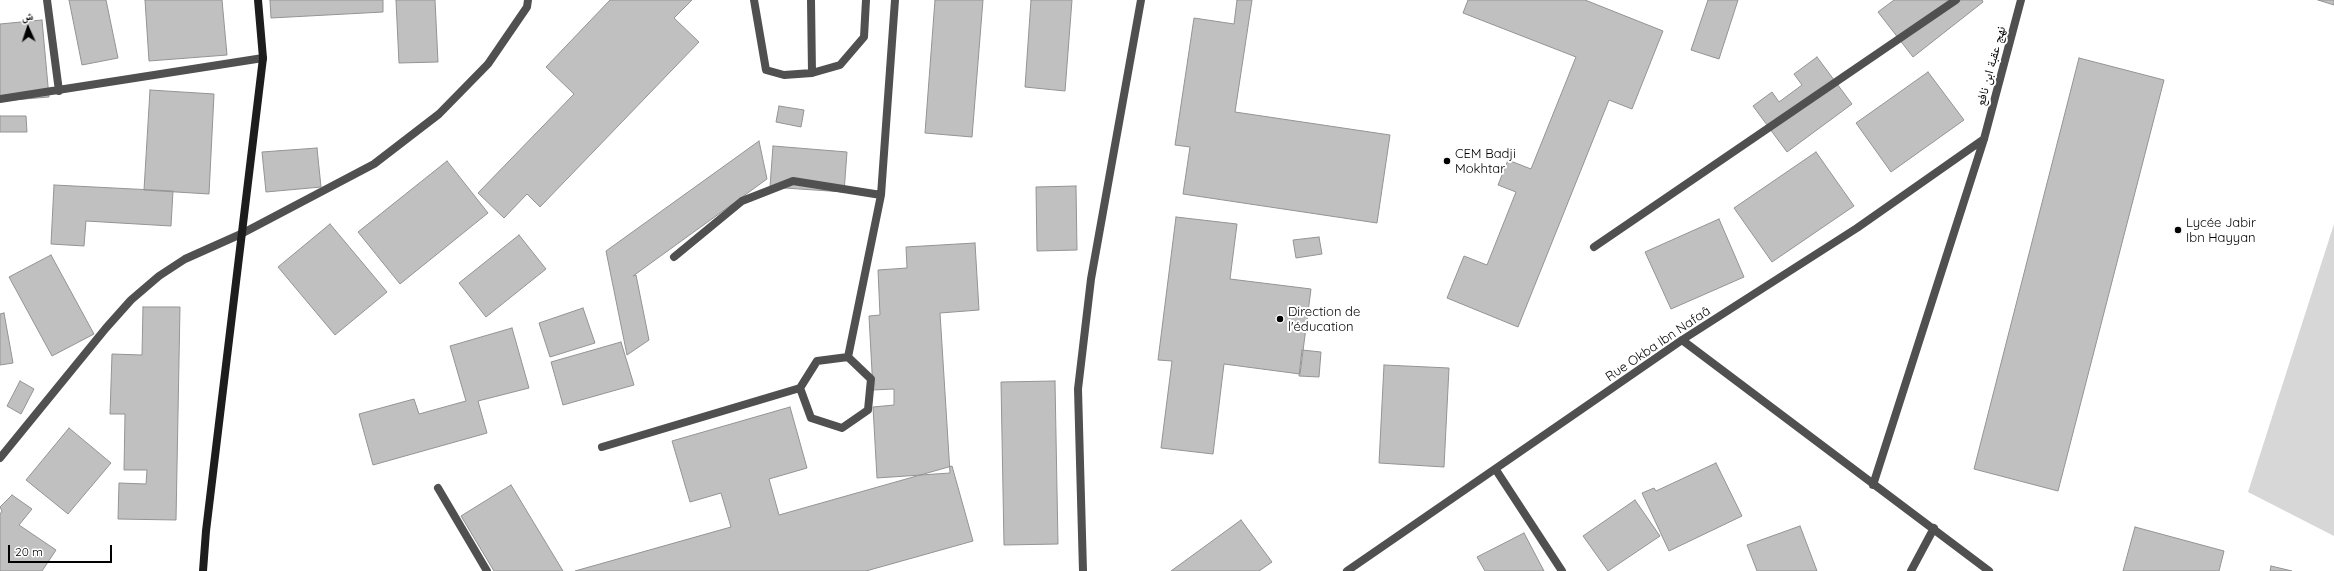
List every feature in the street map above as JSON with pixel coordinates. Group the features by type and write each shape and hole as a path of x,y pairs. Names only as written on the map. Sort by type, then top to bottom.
{"street":[{"path":"47,0 59,91"},
{"path":"203,571 263,58 258,0"},
{"path":"0,458 131,300 159,276 184,259 242,234 374,164 440,114 488,64 527,7 528,0"},
{"path":"754,0 766,70 784,75 812,73 840,65 864,37 866,0"},
{"path":"811,0 812,73"},
{"path":"848,357 881,195 895,0"},
{"path":"1083,571 1078,389 1091,279 1141,0"},
{"path":"1594,247 1956,0"},
{"name":"نهج عقبة ابن نافع","path":"1873,485 1984,139 2021,0"},
{"path":"0,99 263,58"},
{"name":"Rue Okba Ibn Nafaâ","path":"1347,571 1496,470 1682,340 1857,228 1984,139"},
{"path":"674,257 742,201 793,181 881,195"},
{"path":"1682,340 1873,485 1934,528 1989,571"},
{"path":"800,388 811,418 842,428 868,410 871,379 848,357"},
{"path":"602,447 800,388 817,361 848,357"},
{"path":"1496,470 1562,571"},
{"path":"438,488 487,571"},
{"path":"1911,571 1934,528"}],"shaded area":[{"path":"2334,224 2334,536 2248,492"}],"building":[{"path":"69,0 106,0 118,58 82,65"},
{"path":"145,0 222,0 227,55 149,61"},
{"path":"270,0 383,0 383,12 271,18"},
{"path":"396,0 435,0 438,62 399,63"},
{"path":"610,0 692,0 674,18 699,42 540,207 527,194 504,218 478,193 574,94 546,67"},
{"path":"935,0 983,0 972,137 925,133"},
{"path":"1031,0 1072,0 1065,91 1025,87"},
{"path":"1237,0 1252,0 1235,112 1390,135 1377,223 1183,194 1190,147 1175,145 1194,18 1234,24"},
{"path":"1468,0 1585,0 1663,31 1632,109 1609,100 1518,327 1447,298 1464,256 1487,265 1516,192 1498,185 1508,160 1531,169 1576,57 1463,13"},
{"path":"1708,0 1738,0 1719,59 1691,50"},
{"path":"1894,0 1982,0 1983,2 1913,57 1878,12"},
{"path":"2318,0 2334,0 2334,5"},
{"path":"42,20 49,97 0,101 0,24"},
{"path":"1817,57 1852,104 1787,152 1753,106 1772,92 1779,102 1802,85 1794,74"},
{"path":"2079,58 2164,80 2058,491 1974,469"},
{"path":"1928,72 1964,120 1891,172 1856,123"},
{"path":"150,90 214,94 209,194 144,190"},
{"path":"779,106 804,110 801,127 776,122"},
{"path":"0,116 26,116 27,132 0,132"},
{"path":"759,141 767,179 633,276 636,275 649,340 627,355 606,251"},
{"path":"773,146 847,152 844,192 770,187"},
{"path":"317,148 321,187 266,192 262,152"},
{"path":"1816,152 1854,206 1772,262 1734,208"},
{"path":"447,161 488,213 400,284 358,232"},
{"path":"54,185 173,191 171,226 86,221 84,246 51,244"},
{"path":"1076,186 1077,250 1037,251 1036,187"},
{"path":"1176,217 1237,224 1230,279 1311,289 1300,374 1224,364 1213,454 1161,448 1172,361 1158,360"},
{"path":"1719,219 1744,277 1671,309 1645,252"},
{"path":"330,224 387,292 335,335 278,267"},
{"path":"519,235 546,269 486,317 459,283"},
{"path":"1319,237 1322,254 1296,258 1293,240"},
{"path":"975,243 979,310 940,313 950,473 877,478 873,407 894,405 894,389 873,390 869,316 880,315 878,270 907,268 906,247"},
{"path":"51,255 94,334 52,356 9,277"},
{"path":"143,307 180,307 176,520 118,519 119,483 146,484 147,470 124,470 125,414 110,414 112,354 142,355"},
{"path":"583,308 595,343 550,357 539,323"},
{"path":"4,313 13,363 0,365 0,314"},
{"path":"512,328 529,388 478,401 487,433 373,465 359,414 414,399 419,414 466,401 450,346"},
{"path":"621,342 634,385 563,405 551,362"},
{"path":"1302,350 1321,352 1319,377 1299,376"},
{"path":"1384,365 1449,368 1444,467 1379,463"},
{"path":"20,381 34,389 21,414 7,406"},
{"path":"1055,381 1058,544 1004,545 1001,382"},
{"path":"790,407 807,468 769,479 779,515 952,466 973,541 866,571 575,571 731,527 721,493 690,502 672,441"},
{"path":"69,428 111,463 68,514 26,480"},
{"path":"1716,463 1742,516 1669,551 1642,493 1654,488 1656,491"},
{"path":"511,485 563,571 494,571 461,516"},
{"path":"12,495 32,509 19,525 56,550 42,571 0,571 0,514 2,511 0,507"},
{"path":"1635,500 1660,536 1608,571 1583,536"},
{"path":"1241,520 1272,562 1259,571 1171,571"},
{"path":"1800,526 1817,571 1757,571 1747,545"},
{"path":"2135,527 2224,551 2219,571 2123,571"},
{"path":"1524,533 1544,571 1485,571 1477,557"},
{"path":"2271,566 2292,571 2270,571"}],"place":[{"name":"CEM Badji Mokhtar","path":"1447,161"},
{"name":"Lycée Jabir Ibn Hayyan","path":"2178,230"},
{"name":"Direction de l'éducation","path":"1280,319"}]}
